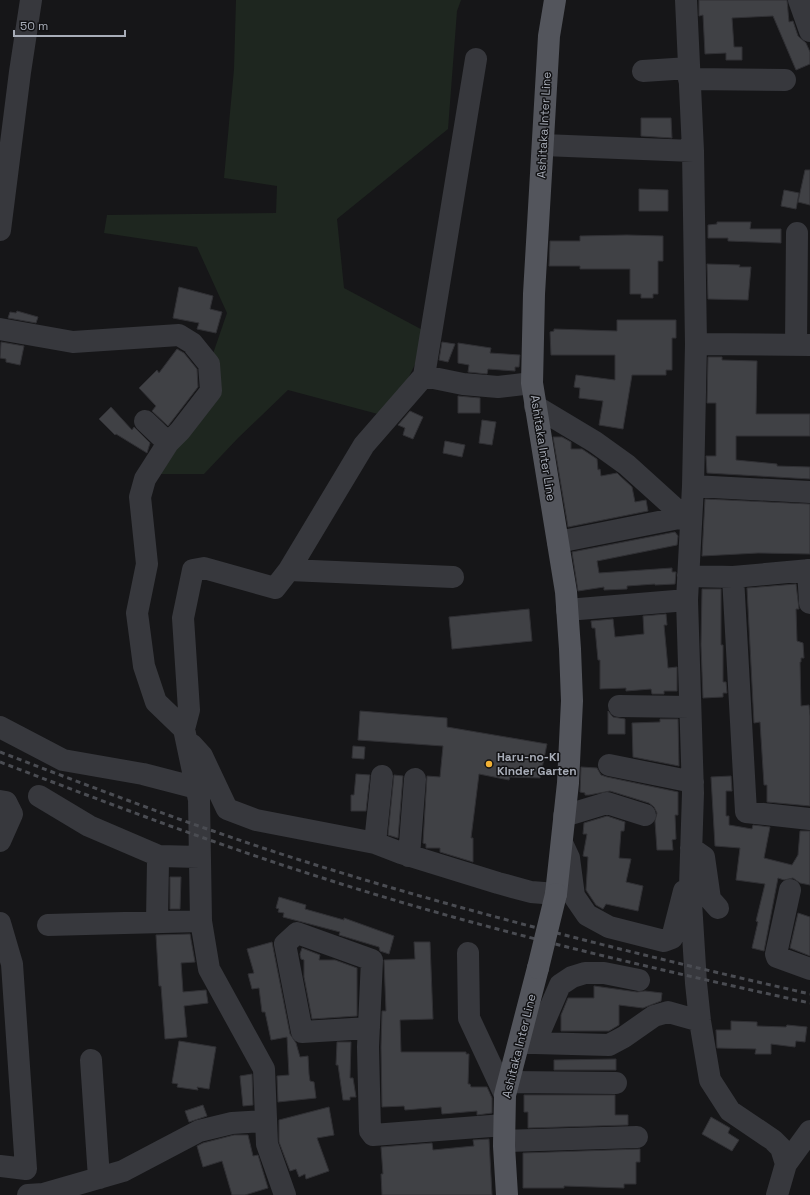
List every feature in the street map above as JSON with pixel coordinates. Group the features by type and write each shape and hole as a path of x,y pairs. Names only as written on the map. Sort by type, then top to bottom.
{"main road":[{"name":"Ashitaka Inter Line","path":"507,1195 504,1133 507,1089 528,1043 538,968 556,894 562,843 572,701 567,610 558,542 532,383 534,294 549,36 555,0"}],"street":[{"path":"0,230 20,72 31,0"},
{"path":"686,0 693,151 696,344 693,486 687,520 687,600 693,782 690,886 700,1021 710,1080 730,1111 773,1140 781,1148 786,1164"},
{"path":"799,0 810,31"},
{"path":"285,1195 267,1144 264,1069 209,969 201,921 197,788 185,734 189,710 183,618 193,570 204,568 275,588 289,570 364,445 424,376 476,59"},
{"path":"643,71 785,80"},
{"path":"543,145 693,151"},
{"path":"696,344 803,345 803,268 797,233"},
{"path":"0,329 73,342 180,335 186,338 209,364 211,391 180,431 168,443 145,479 140,497 147,564 137,613 144,666 156,702 185,734 202,756 226,809 256,820 375,843 409,856 531,892 556,894"},
{"path":"424,376 463,384 498,387 532,383"},
{"path":"535,406 595,442 627,465 687,520"},
{"path":"145,421 168,443"},
{"path":"693,486 810,492"},
{"path":"558,542 687,520"},
{"path":"289,570 454,577"},
{"path":"688,576 732,577 809,570 810,603"},
{"path":"732,577 746,812 810,819"},
{"path":"567,610 687,600"},
{"path":"618,706 690,707"},
{"path":"0,726 63,760 143,774 197,788"},
{"path":"609,765 693,782"},
{"path":"375,843 382,776"},
{"path":"409,856 415,779"},
{"path":"39,796 89,826 159,856 200,857"},
{"path":"0,801 6,802 12,814 0,841"},
{"path":"564,816 607,803 645,815"},
{"path":"562,843 570,858 574,896 587,915 609,927 664,941 672,938 685,888 690,886"},
{"path":"691,848 704,857 710,899 718,908"},
{"path":"157,921 158,861"},
{"path":"790,890 776,954 777,957 787,962 810,969"},
{"path":"48,925 201,921"},
{"path":"0,923 12,964 26,1169 0,1166"},
{"path":"369,1028 302,1032 284,944 298,933 372,960 369,1028 369,1114 370,1131 373,1135 504,1133 637,1137"},
{"path":"468,953 469,1018 507,1089 616,1083"},
{"path":"639,980 604,973 585,973 572,977 560,986 528,1043 609,1045 617,1042 654,1016 668,1012 700,1021"},
{"path":"91,1060 99,1178"},
{"path":"28,1195 43,1194 124,1171 199,1131 232,1123 266,1121"},
{"path":"778,1195 786,1164 810,1131"}],"shaded area":[{"path":"236,0 461,0 457,11 448,129 337,219 344,288 430,334 389,417 288,390 238,438 204,474 155,474 184,438 227,313 197,247 104,233 107,215 276,213 277,186 224,178 234,69"}],"building":[{"path":"699,0 787,0 789,22 793,21 798,36 806,43 810,52 810,64 796,70 773,16 732,18 734,47 742,47 742,60 726,60 726,53 705,54 703,15 699,16"},
{"path":"641,118 671,118 672,138 641,136"},
{"path":"805,170 810,170 810,205 798,202"},
{"path":"639,189 668,190 668,211 639,211"},
{"path":"784,190 799,193 796,209 781,206"},
{"path":"717,222 751,222 750,229 781,229 781,243 728,241 728,238 708,238 708,225 717,224"},
{"path":"580,236 663,236 663,261 658,261 658,294 653,294 653,298 641,298 641,294 630,294 630,269 580,269 580,266 549,266 550,241 580,241"},
{"path":"707,264 740,265 739,267 751,267 748,300 708,299"},
{"path":"179,287 213,296 210,309 222,312 216,333 197,329 199,323 173,318"},
{"path":"17,311 38,317 36,323 8,318 10,312 16,313"},
{"path":"617,320 676,320 676,338 672,338 672,370 666,370 666,375 632,375 623,429 599,425 603,401 579,398 580,388 574,387 576,375 615,380 615,355 551,355 550,332 554,331 554,329 617,331"},
{"path":"1,342 24,346 20,365 6,362 6,359 0,358"},
{"path":"442,342 455,344 448,362 439,360"},
{"path":"458,343 491,348 490,353 520,355 519,367 515,367 515,371 488,369 487,374 468,372 469,365 458,363"},
{"path":"177,349 184,353 197,369 198,387 168,426 152,411 156,406 139,388 157,370 159,373"},
{"path":"708,357 722,357 722,360 757,361 756,414 810,414 810,436 736,436 736,460 777,464 777,466 810,467 810,479 707,473 706,456 716,456 716,403 707,403"},
{"path":"458,396 480,398 480,413 458,413"},
{"path":"111,407 132,430 134,427 150,443 147,453 116,434 115,435 99,419"},
{"path":"410,411 423,417 413,439 403,435 405,428 398,425"},
{"path":"482,420 496,422 492,445 479,443"},
{"path":"553,437 562,437 571,442 571,449 582,449 597,459 598,470 600,469 601,476 617,473 632,487 635,502 646,500 648,511 568,527"},
{"path":"445,441 465,445 462,457 443,453"},
{"path":"705,499 810,504 810,554 758,553 702,556"},
{"path":"675,532 678,536 677,545 597,561 599,573 672,568 672,572 676,572 675,584 627,586 627,589 604,590 604,587 578,591 572,552"},
{"path":"796,584 799,609 796,609 797,641 803,643 804,658 801,658 800,662 801,706 809,705 810,716 810,806 767,802 767,785 764,785 760,722 754,723 747,588"},
{"path":"702,589 721,589 721,645 723,645 723,682 726,682 727,693 723,693 723,697 703,698 701,645"},
{"path":"529,609 532,641 452,649 449,617"},
{"path":"666,614 667,625 664,625 668,668 677,667 677,691 664,691 664,694 652,694 651,689 626,691 626,688 600,689 600,660 598,660 595,628 592,628 591,621 613,619 615,637 644,634 643,616"},
{"path":"360,711 447,718 447,727 547,744 540,778 510,777 509,780 479,774 471,838 473,838 473,862 440,852 440,848 426,848 426,844 423,843 427,776 440,777 443,746 358,740"},
{"path":"608,711 613,717 625,719 625,734 608,734"},
{"path":"660,719 678,719 679,766 633,757 632,723 660,722"},
{"path":"353,746 365,747 364,759 352,758"},
{"path":"581,767 597,768 601,775 607,777 678,792 678,815 675,815 676,839 672,840 673,850 657,850 655,821 657,813 654,807 649,803 610,791 589,795 585,795 585,793 580,792"},
{"path":"356,774 370,775 366,811 351,811 351,795 354,795"},
{"path":"394,775 403,776 398,838 388,835"},
{"path":"731,776 732,791 726,791 726,816 729,816 729,825 752,829 753,825 770,827 764,858 792,865 798,855 800,831 810,831 810,885 800,883 793,878 784,880 778,878 764,951 752,948 758,922 756,921 765,884 736,880 740,848 715,846 711,777"},
{"path":"607,816 625,822 624,831 621,831 619,858 631,859 626,882 643,886 638,911 606,904 603,909 596,905 586,890 588,857 583,856 587,834 583,834 584,823"},
{"path":"170,877 181,877 180,909 170,909"},
{"path":"279,897 306,905 305,909 344,920 344,918 394,936 389,954 380,951 379,947 339,935 340,932 283,917 284,913 278,912 279,909 276,908"},
{"path":"798,913 810,917 810,956 790,948"},
{"path":"190,934 195,962 181,963 183,992 206,990 208,1003 184,1006 187,1037 165,1039 161,986 159,986 156,935"},
{"path":"272,942 290,1034 296,1043 300,1057 308,1056 310,1081 314,1082 316,1098 278,1102 277,1076 289,1075 287,1037 271,1040 265,1012 262,1012 259,988 252,989 248,974 254,973 247,949"},
{"path":"414,942 430,942 433,1019 400,1020 401,1052 466,1052 466,1054 469,1054 468,1084 470,1084 471,1087 487,1087 492,1098 492,1113 477,1115 477,1111 442,1114 441,1107 405,1110 404,1106 382,1107 382,1011 386,1011 384,960 415,959"},
{"path":"302,948 320,955 319,960 335,960 357,968 357,1016 312,1019 304,977 304,960 301,959 300,954"},
{"path":"594,986 637,992 645,991 662,993 661,1001 643,1008 619,1005 619,1025 609,1031 561,1031 561,1015 568,998 594,998"},
{"path":"731,1021 757,1022 757,1026 786,1027 787,1025 807,1027 805,1042 796,1041 795,1047 771,1044 771,1054 755,1054 756,1049 717,1048 716,1030 731,1030"},
{"path":"179,1041 216,1047 209,1089 197,1087 198,1090 177,1087 178,1084 172,1083"},
{"path":"337,1042 351,1042 350,1078 353,1078 356,1097 350,1097 350,1100 343,1100 338,1065 336,1065"},
{"path":"616,1059 616,1070 554,1070 554,1060"},
{"path":"252,1074 253,1105 243,1106 240,1076"},
{"path":"524,1095 615,1095 615,1115 628,1115 628,1125 528,1128 528,1112 524,1112"},
{"path":"203,1105 207,1116 189,1122 185,1111"},
{"path":"329,1107 334,1135 317,1138 329,1171 306,1179 305,1174 299,1177 296,1169 290,1171 279,1142 279,1120"},
{"path":"711,1117 730,1128 728,1133 739,1140 732,1151 702,1134"},
{"path":"234,1135 248,1135 253,1156 258,1155 268,1188 245,1195 232,1195 222,1161 203,1167 197,1146"},
{"path":"489,1139 492,1195 382,1195 381,1174 383,1174 381,1147 432,1143 433,1150 474,1146 473,1140"},
{"path":"640,1149 640,1162 636,1162 636,1184 624,1184 624,1188 564,1186 564,1188 523,1188 523,1153"}],"railway":[{"path":"0,752 187,822 262,848 363,879 554,932 810,994"},
{"path":"0,762 207,839 290,868 391,899 570,948 810,1003"}],"place":[{"name":"Haru-no-Ki Kinder Garten","path":"489,764"}]}
